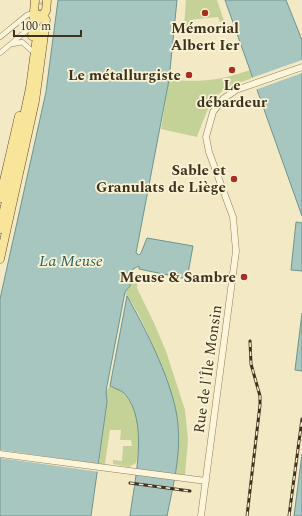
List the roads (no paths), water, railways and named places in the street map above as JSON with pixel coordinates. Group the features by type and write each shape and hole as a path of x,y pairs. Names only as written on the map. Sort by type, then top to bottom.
{"main road":[{"path":"0,247 33,87 38,15 42,1"},
{"path":"38,15 46,11 42,1"},
{"path":"0,268 0,258 39,76 46,20 38,15"},
{"path":"8,193 19,116 31,50 38,28"},
{"path":"0,229 30,88 38,28"},
{"path":"0,198 19,116"}],"street":[{"path":"0,37 26,15 38,15"},
{"path":"0,53 38,28"},
{"path":"8,47 21,42 31,50"},
{"name":"Rue de l'Île Monsin","path":"201,516 236,251 232,217 209,152 206,137 213,112 217,104 236,90 302,67"},
{"path":"0,454 206,481"}],"water":[{"name":"La Meuse","path":"58,0 177,0 169,80 136,253 139,255 141,253 147,238 193,246 187,279 139,269 139,266 133,269 130,286 125,292 106,391 107,402 91,516 0,516 0,299 46,92"},
{"path":"225,0 286,0 302,40 302,216"},
{"path":"296,222 302,223 302,271 291,270"},
{"name":"La Meuse","path":"127,296 143,325 166,376 176,410 179,437 176,471 167,516 130,516 137,470 138,435 136,419 132,405 124,393 110,386"},
{"path":"302,313 302,371 295,370"},
{"path":"302,454 302,516 294,516"}],"tunnel":[{"path":"38,29 40,2"}],"railway":[{"path":"247,516 260,405 260,396 251,364 250,341"},
{"path":"289,516 302,419"},
{"path":"130,483 190,491"}],"place":[{"name":"Mémorial Albert Ier","path":"205,13"},
{"name":"Le débardeur","path":"232,70"},
{"name":"Le métallurgiste","path":"189,75"},
{"name":"Sable et Granulats de Liège","path":"234,179"},
{"name":"Meuse & Sambre","path":"244,277"}]}
